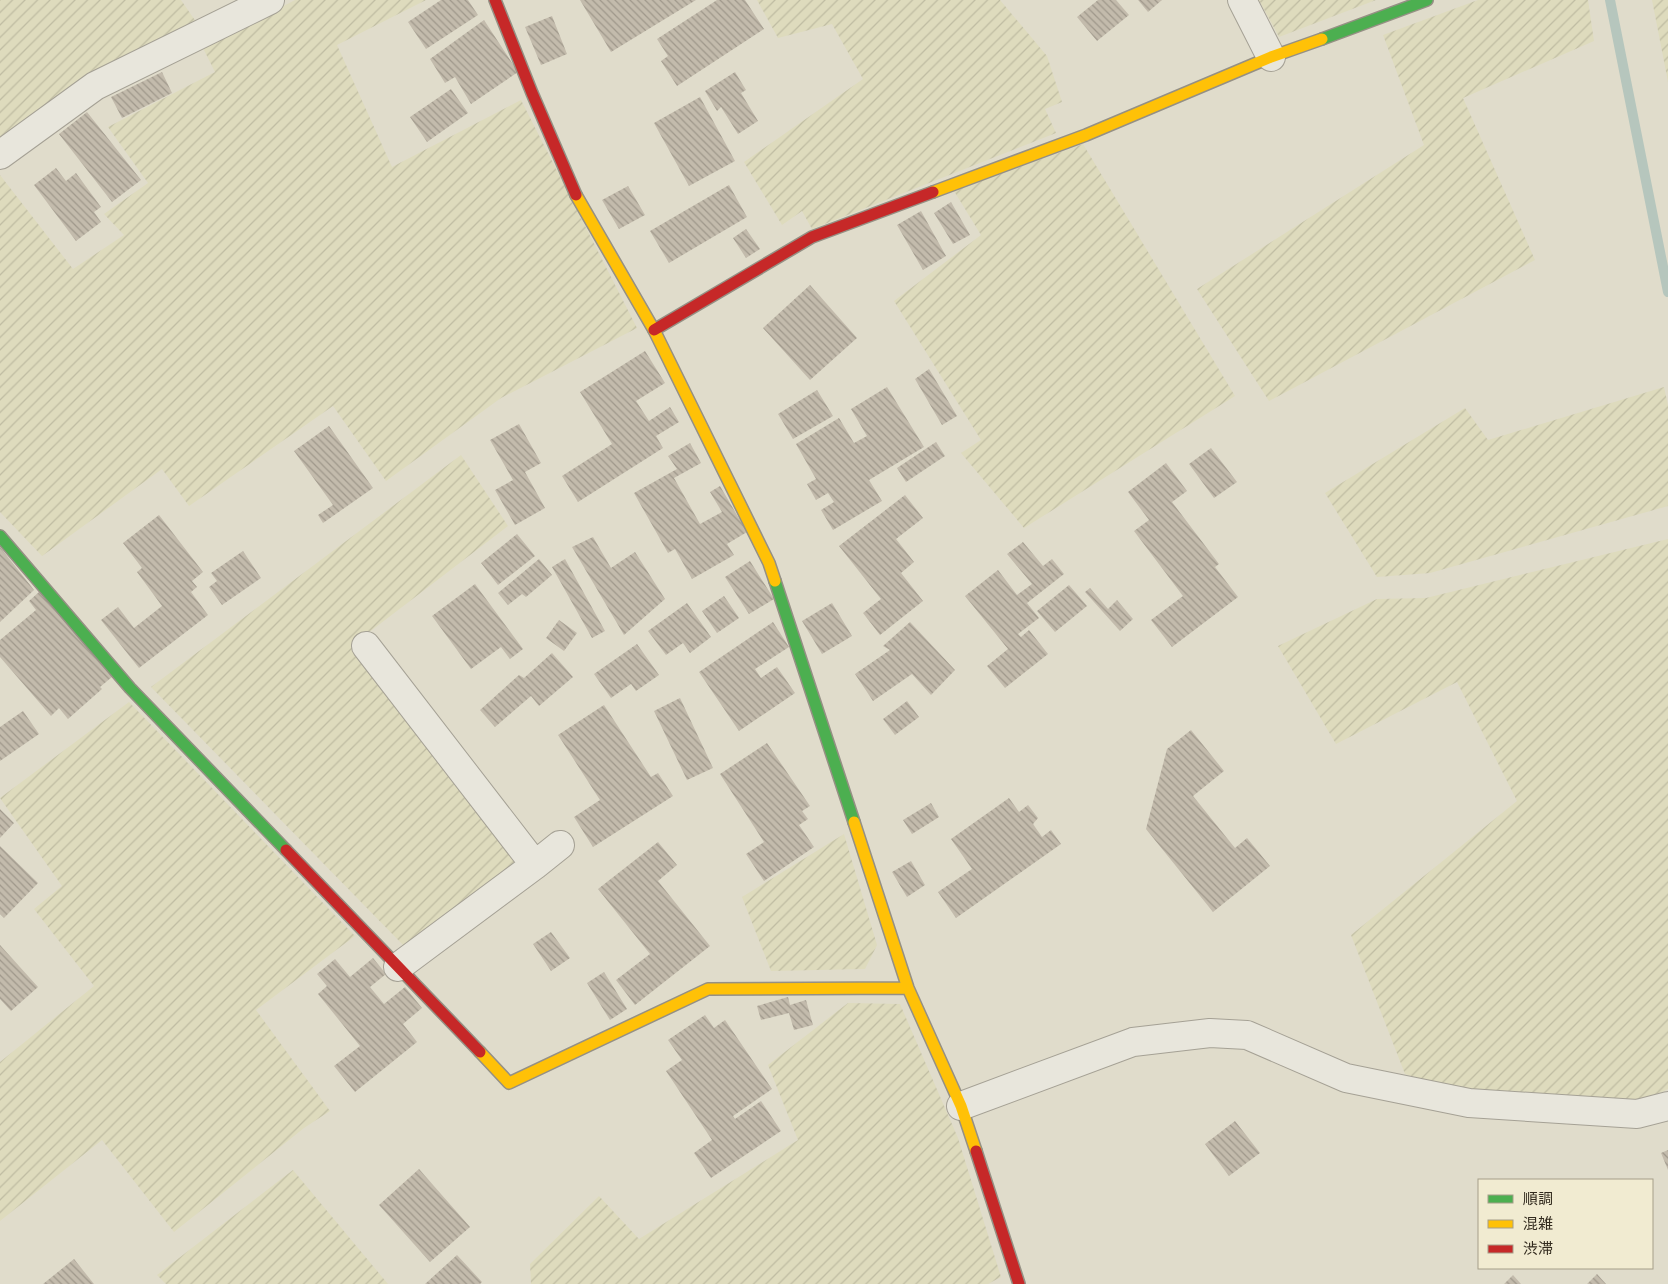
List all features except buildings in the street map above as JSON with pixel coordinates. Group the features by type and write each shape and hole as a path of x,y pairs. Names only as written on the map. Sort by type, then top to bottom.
{"street":[{"path":"0,155 96,86 270,0"},
{"path":"495,0 576,196 654,330 769,563 908,988 961,1106 1019,1284"},
{"path":"1242,0 1271,57"},
{"path":"654,330 812,237 1086,134 1271,57 1427,0"},
{"path":"0,536 130,688 509,1083 708,988 908,988"},
{"path":"366,646 535,865"},
{"path":"398,966 560,845"},
{"path":"961,1106 1133,1042 1210,1033 1247,1035 1346,1078 1469,1103 1636,1114 1668,1106"}],"shaded area":[{"path":"0,0 181,0 199,26 0,141"},
{"path":"295,0 426,0 337,45 392,167 521,100 637,328 501,398 386,481 333,406 189,506 162,469 42,556 0,512 0,175 73,269 124,235 104,214 148,183 108,127 215,72 203,48"},
{"path":"757,0 1000,0 1047,56 1062,102 1045,109 1056,133 812,229 802,211 782,225 744,162 863,79 832,24 778,38"},
{"path":"1259,0 1376,0 1279,37"},
{"path":"1478,0 1588,0 1594,41 1463,98 1535,260 1269,401 1197,289 1424,145 1383,35"},
{"path":"1652,0 1668,0 1668,82"},
{"path":"1083,144 1235,396 1024,528 961,453 981,440 894,301 981,235 954,191"},
{"path":"1664,387 1668,405 1668,506 1430,573 1377,577 1325,493 1465,408 1488,440"},
{"path":"461,455 508,526 355,643 522,863 404,946 151,687"},
{"path":"1668,539 1668,1089 1643,1101 1460,1091 1405,1074 1351,935 1517,801 1457,682 1336,744 1278,646 1377,599 1426,598"},
{"path":"129,702 355,936 256,1010 330,1111 304,1128 174,1232 102,1140 0,1221 0,1062 94,986 34,909 62,886 0,798"},
{"path":"844,834 877,945 865,969 771,971 742,897"},
{"path":"848,1003 900,1004 958,1138 1001,1277 988,1284 531,1284 530,1264 599,1196 639,1239 798,1140 768,1065"},
{"path":"293,1170 388,1284 166,1284 157,1275"}],"waterway":[{"path":"1610,0 1668,292"}],"traffic: fast":[{"path":"1322,39 1427,0"},
{"path":"0,536 130,688 286,850"},
{"path":"775,581 854,822"}],"traffic: slow":[{"path":"933,192 1086,135 1271,57 1322,39"},
{"path":"576,195 654,330 769,563 775,581"},
{"path":"854,822 908,988 961,1106 976,1151"},
{"path":"480,1052 509,1083 708,989 908,988"}],"traffic: jam":[{"path":"495,0 532,93 576,195"},
{"path":"654,330 812,237 933,192"},
{"path":"286,850 480,1052"},
{"path":"976,1151 1019,1284"}]}
